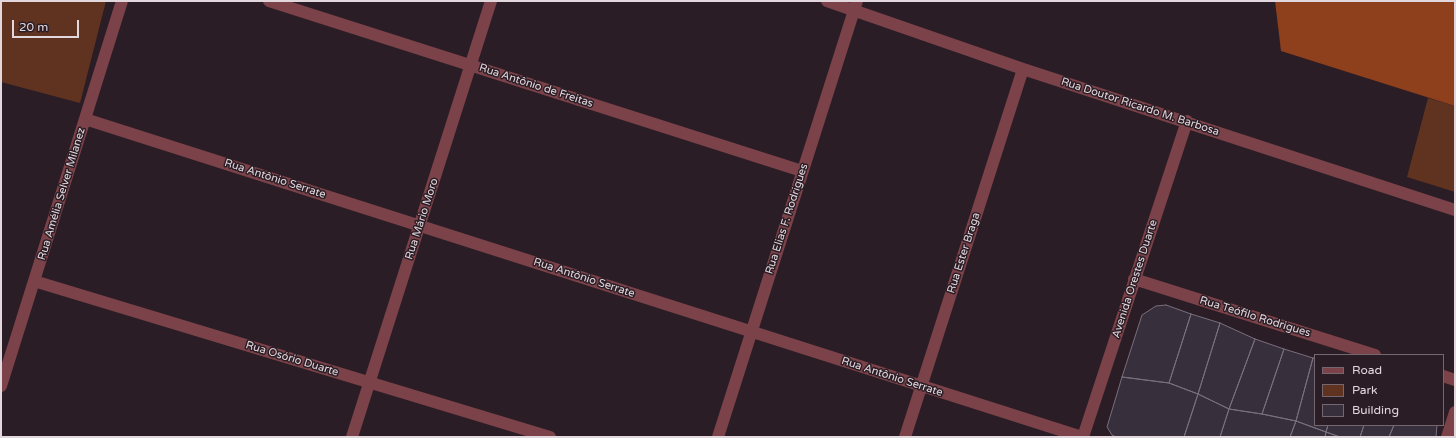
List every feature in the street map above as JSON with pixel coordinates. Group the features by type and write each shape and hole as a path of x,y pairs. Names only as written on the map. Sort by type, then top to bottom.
{"street":[{"name":"Rua Amélia Selver Milanez","path":"1,386 122,1"},
{"name":"Rua Antônio de Freitas","path":"270,1 802,171"},
{"name":"Rua Mário Moro","path":"352,437 491,1"},
{"name":"Rua Doutor Ricardo M. Barbosa","path":"827,1 855,5 1022,69 1455,210"},
{"name":"Rua Elias F. Rodrigues","path":"718,437 855,5"},
{"name":"Rua Ester Braga","path":"905,437 1022,69"},
{"name":"Rua Antônio Serrate","path":"85,119 1082,437"},
{"name":"Avenida Orestes Duarte","path":"1082,437 1187,122"},
{"name":"Rua Teófilo Rodrigues","path":"1134,280 1372,354"},
{"name":"Rua Osório Duarte","path":"34,281 550,437"},
{"path":"1444,376 1455,380"},
{"path":"1447,437 1455,412"}],"green space":[{"path":"1,1 106,1 80,103 1,82"},
{"path":"1428,98 1455,106 1455,192 1407,177"}],"shaded area":[{"path":"1275,1 1455,1 1455,106 1281,51"}],"building":[{"path":"1166,305 1191,314 1169,383 1122,377 1142,315 1156,306"},
{"path":"1191,314 1220,323 1198,394 1169,383"},
{"path":"1220,323 1255,339 1229,409 1198,394"},
{"path":"1255,339 1284,349 1262,414 1229,409"},
{"path":"1284,349 1313,358 1296,421 1262,414"},
{"path":"1314,358 1314,426 1328,426 1326,432 1296,421"},
{"path":"1122,377 1169,383 1198,394 1184,437 1116,437 1112,435 1107,427"},
{"path":"1198,394 1229,409 1220,437 1184,437"},
{"path":"1229,409 1296,421 1290,437 1220,437"},
{"path":"1296,421 1326,432 1325,437 1290,437"},
{"path":"1328,426 1364,426 1360,437 1340,437 1326,432"},
{"path":"1364,426 1394,426 1389,437 1360,437"},
{"path":"1394,426 1437,426 1436,437 1389,437"},
{"path":"1326,432 1340,437 1325,437"}]}
